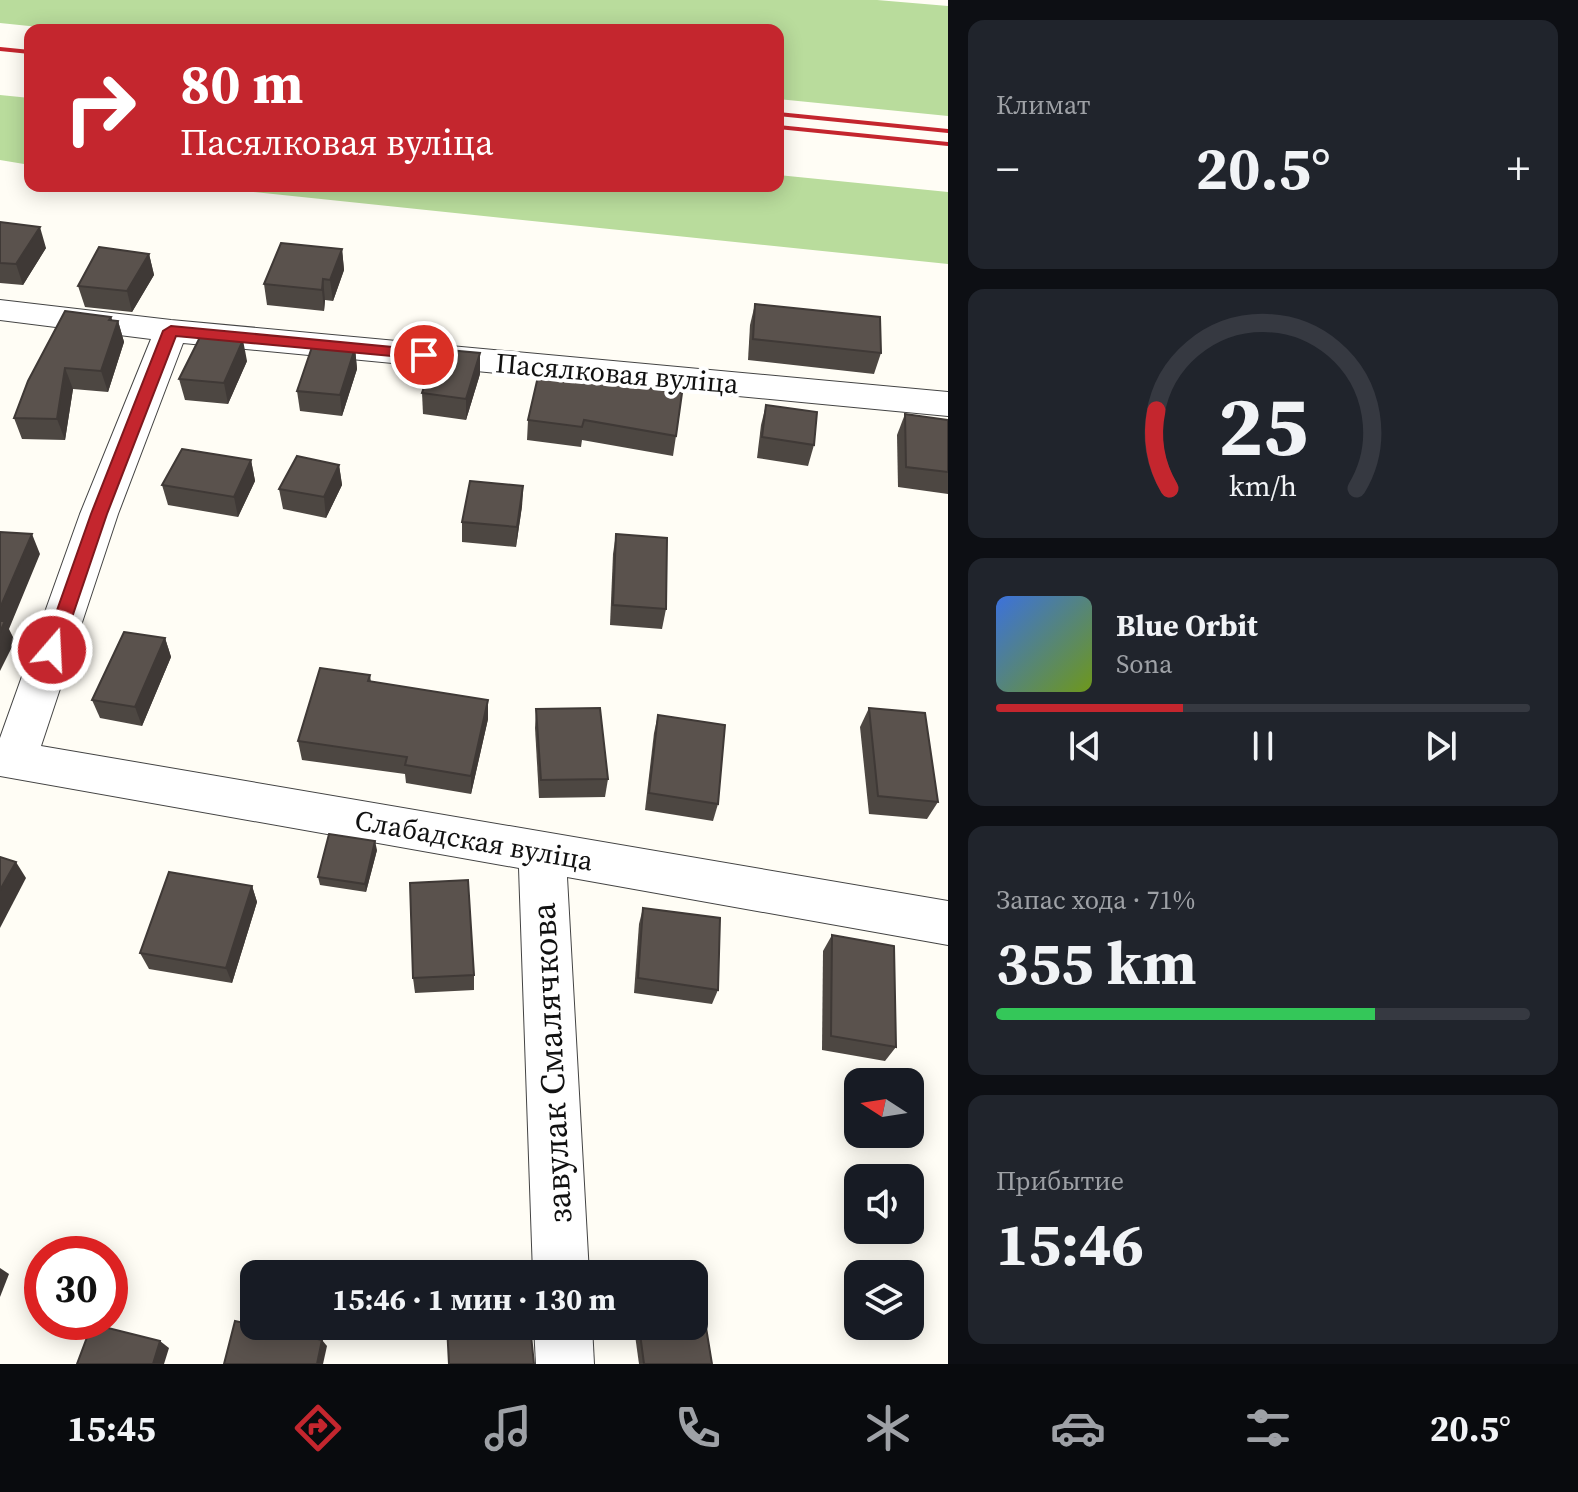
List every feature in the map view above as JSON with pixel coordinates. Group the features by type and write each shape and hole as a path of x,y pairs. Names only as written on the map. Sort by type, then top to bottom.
{"street":[{"name":"Пасялковая вуліца","path":"0,310 171,331 948,404"},
{"path":"8,758 171,331"},
{"name":"Слабадская вуліца","path":"8,758 948,923"},
{"name":"завулак Смалячкова","path":"542,852 560,1260"},
{"path":"564,1340 565,1364"}],"green space":[{"path":"0,0 877,0 948,6 948,116 784,100 784,24 24,25 0,23"},
{"path":"0,95 24,97 24,164 0,160"},
{"path":"784,176 948,192 948,264 253,192 784,192"}],"building":[{"path":"0,222 40,227 16,264 0,263"},
{"path":"281,243 342,249 330,280 323,279 322,290 264,284"},
{"path":"99,247 149,254 127,291 78,286"},
{"path":"755,304 880,317 881,353 753,339"},
{"path":"65,311 111,317 109,320 118,321 101,371 65,368 57,419 14,418 28,381"},
{"path":"201,335 243,340 224,383 179,379"},
{"path":"313,344 355,348 340,395 297,391"},
{"path":"437,349 480,353 466,399 422,393"},
{"path":"539,372 682,393 676,436 584,420 582,427 528,420"},
{"path":"766,405 817,412 814,445 762,437"},
{"path":"905,414 948,420 948,472 906,467"},
{"path":"182,449 251,460 234,497 162,485"},
{"path":"297,456 339,465 324,497 279,489"},
{"path":"470,481 523,486 517,527 462,522"},
{"path":"0,532 32,534 0,608"},
{"path":"616,534 667,538 666,609 613,605"},
{"path":"124,632 165,638 135,707 92,700"},
{"path":"320,668 370,675 368,681 488,700 471,776 405,765 407,757 298,741"},
{"path":"600,708 608,779 541,780 536,709"},
{"path":"869,708 925,713 938,802 878,796"},
{"path":"658,715 725,725 718,804 649,793"},
{"path":"329,834 375,841 365,884 318,877"},
{"path":"0,857 16,862 0,890"},
{"path":"169,872 252,886 226,968 140,953"},
{"path":"468,880 474,975 413,978 410,883"},
{"path":"643,908 720,918 718,990 638,978"},
{"path":"832,935 894,946 896,1047 831,1036"},
{"path":"235,1321 240,1322 240,1340 322,1340 317,1364 224,1364"},
{"path":"128,1333 160,1341 153,1364 77,1364 86,1340 128,1340"},
{"path":"448,1340 531,1340 534,1364 449,1364"},
{"path":"641,1340 708,1340 712,1364 644,1364"}],"railway":[{"path":"0,49 24,51"},
{"path":"784,115 948,131"},
{"path":"784,128 948,144"}],"route":[{"path":"52,650 99,514 171,331 424,355"}]}
